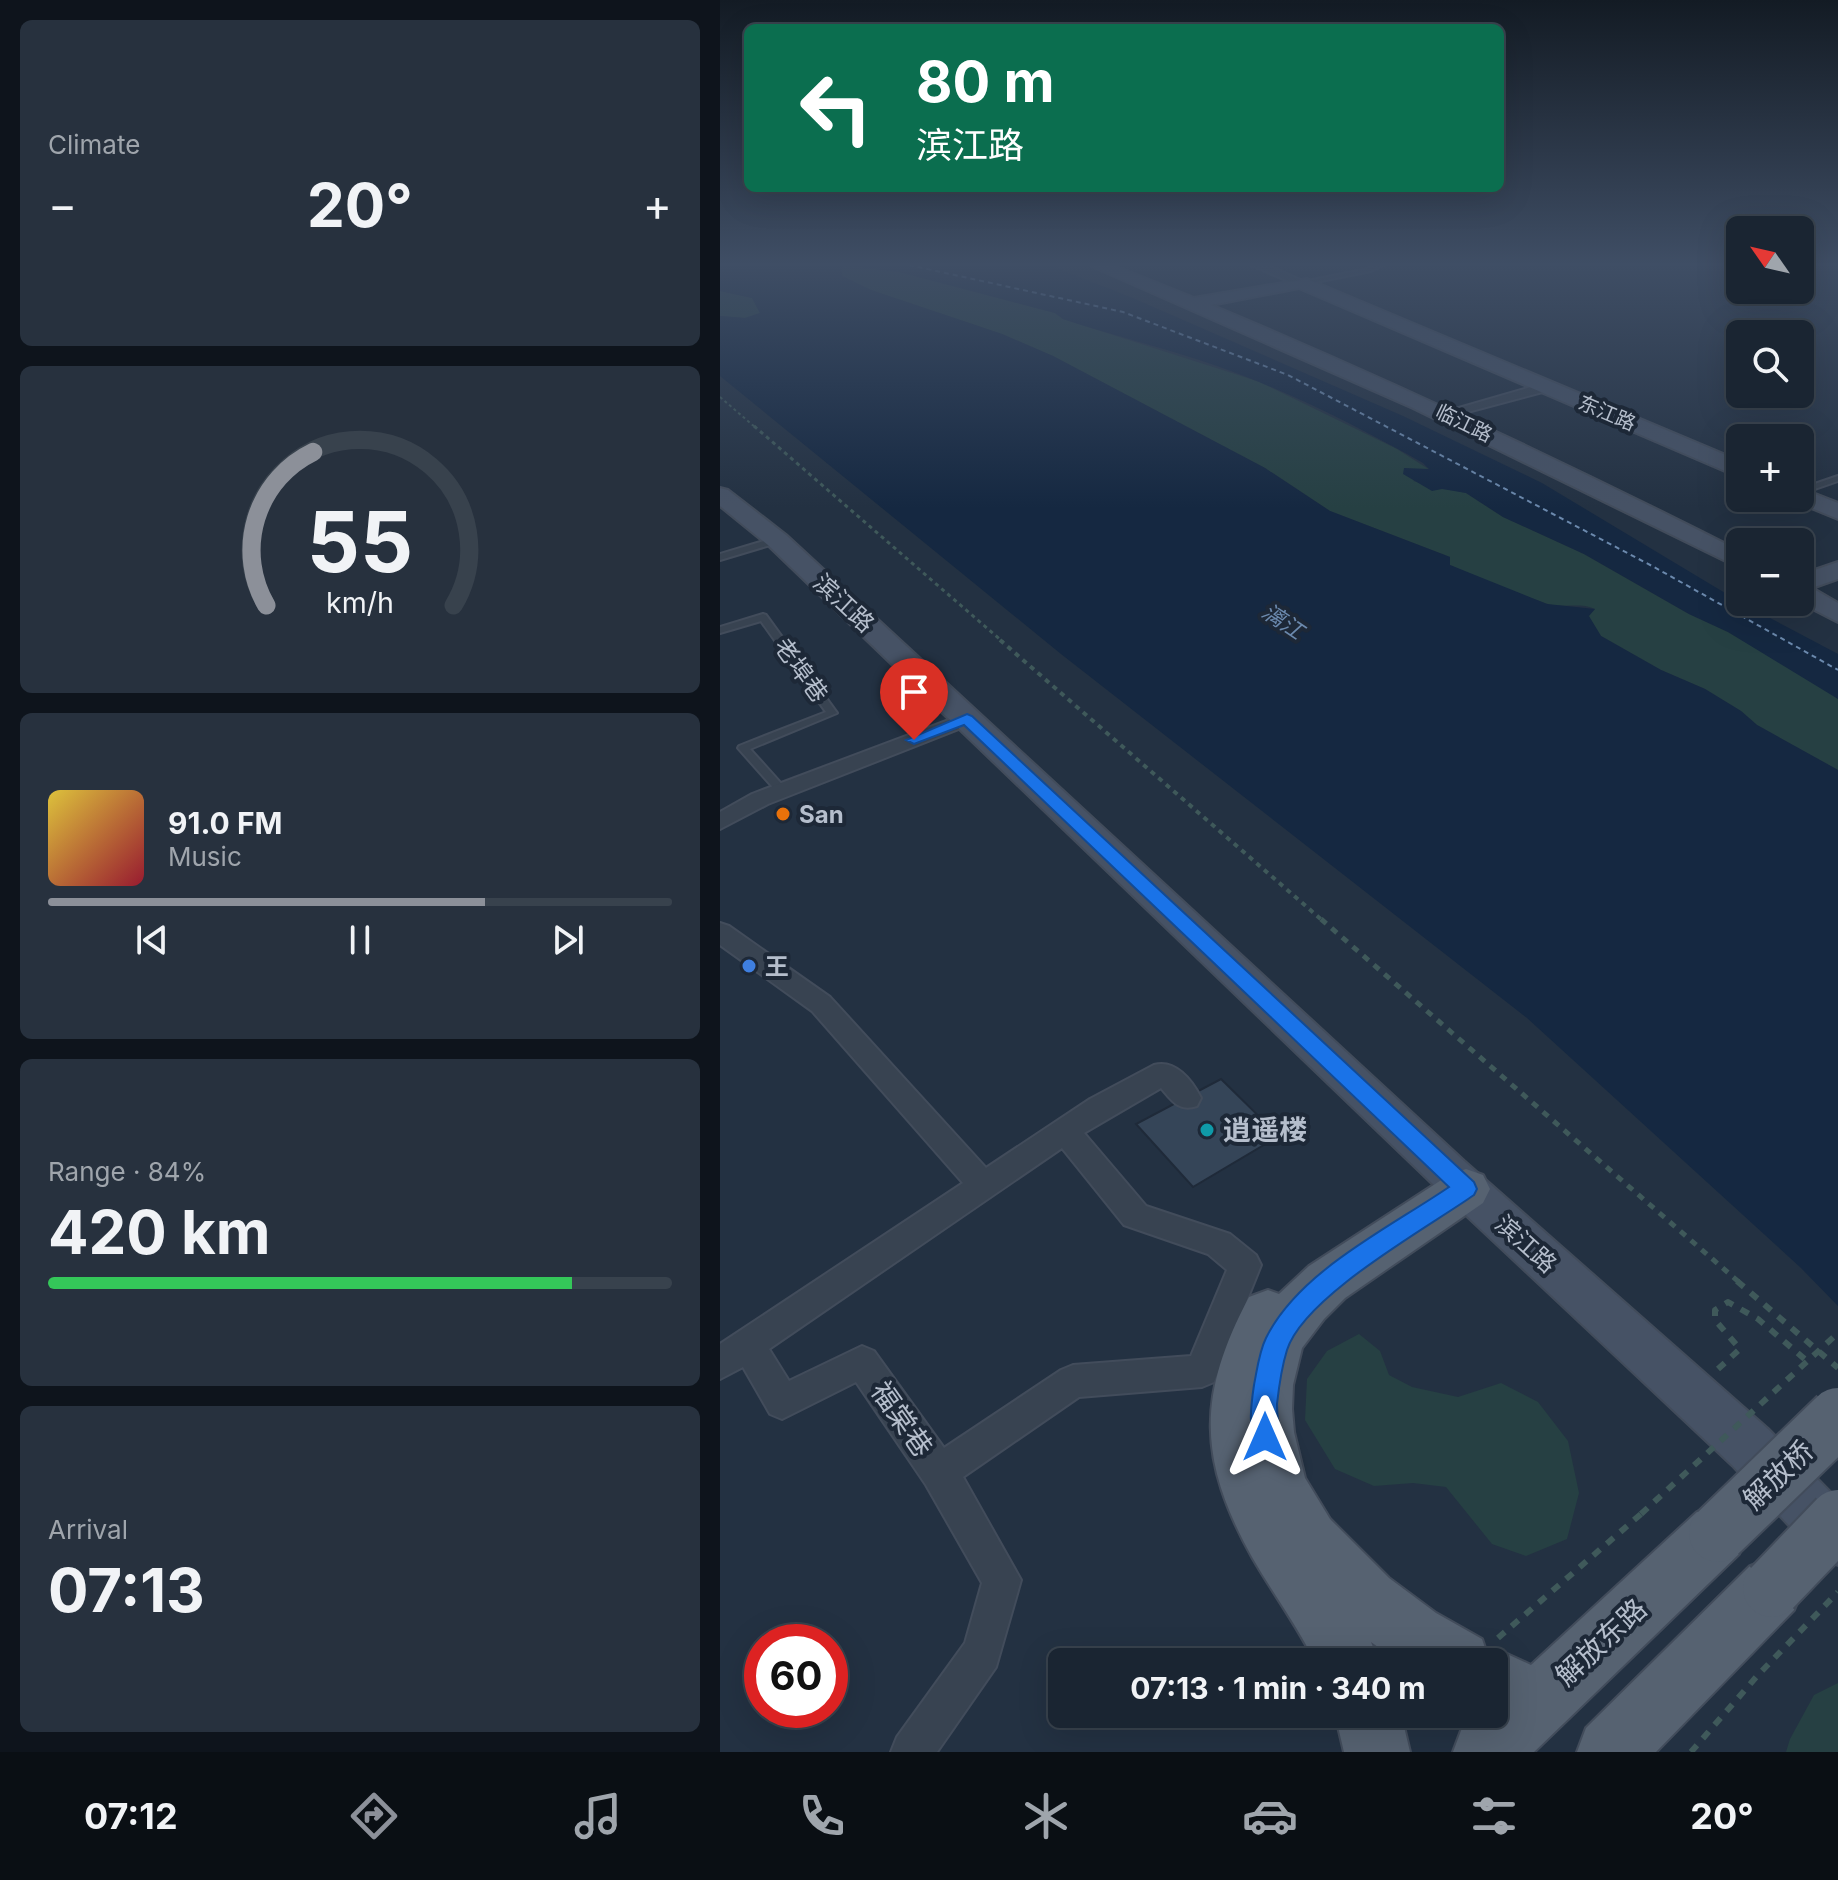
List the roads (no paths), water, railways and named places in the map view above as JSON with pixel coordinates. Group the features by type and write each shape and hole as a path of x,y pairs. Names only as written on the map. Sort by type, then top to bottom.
{"main road":[{"path":"1340,1648 1310,1591 1272,1534 1249,1486 1239,1441 1237,1404 1241,1371 1252,1340 1284,1291 1304,1273 1457,1181"},
{"path":"1452,1648 1384,1611 1334,1568 1294,1518 1265,1437 1264,1404 1276,1344 1308,1298 1457,1181"},
{"name":"解放桥","path":"1718,1533 1838,1417"},
{"path":"1610,1752 1838,1519"},
{"name":"解放东路","path":"1508,1664 1718,1533"},
{"path":"1371,1728 1377,1752"},
{"name":"解放东路","path":"1486,1752 1489,1728"}],"street":[{"name":"临江路","path":"1288,345 1445,414 1726,554"},
{"name":"东江路","path":"1446,345 1726,463"},
{"path":"1445,414 1545,387"},
{"name":"滨江路","path":"720,495 777,540 1457,1181 1750,1447 1838,1538"},
{"path":"1814,501 1838,512"},
{"path":"1814,579 1838,570"},
{"path":"1814,600 1838,614"},
{"path":"720,822 760,799 967,719"},
{"path":"720,932 821,1004 978,1179"},
{"name":"福棠巷","path":"912,1752 982,1653 1002,1580 939,1472 862,1362 782,1402 734,1354 1100,1107 1164,1073 1187,1098"},
{"path":"939,1472 1073,1381 1202,1371 1245,1265 1219,1244 1135,1216 1052,1138"}],"lane":[{"path":"1814,488 1838,478"},
{"path":"720,557 777,540"},
{"name":"老埠巷","path":"720,630 763,617 832,713 743,748 782,791"}],"water":[{"name":"漓江","path":"720,345 1027,345 1265,468 1330,511 1450,557 1450,565 1547,604 1595,609 1589,616 1601,636 1661,670 1705,689 1741,711 1757,725 1838,770 1838,1306 1801,1268 1527,1018 1061,654 720,376"},
{"path":"1148,345 1240,345 1403,416 1542,483 1726,594 1726,616 1766,616 1838,654 1838,699 1728,632 1689,614 1584,554 1503,517 1466,493 1442,489 1432,491 1403,474 1404,468 1429,469 1423,463 1348,423 1244,376"}],"place":[{"name":"San","path":"783,814"},
{"name":"王","path":"749,966"},
{"name":"逍遥楼","path":"1207,1130"}]}
